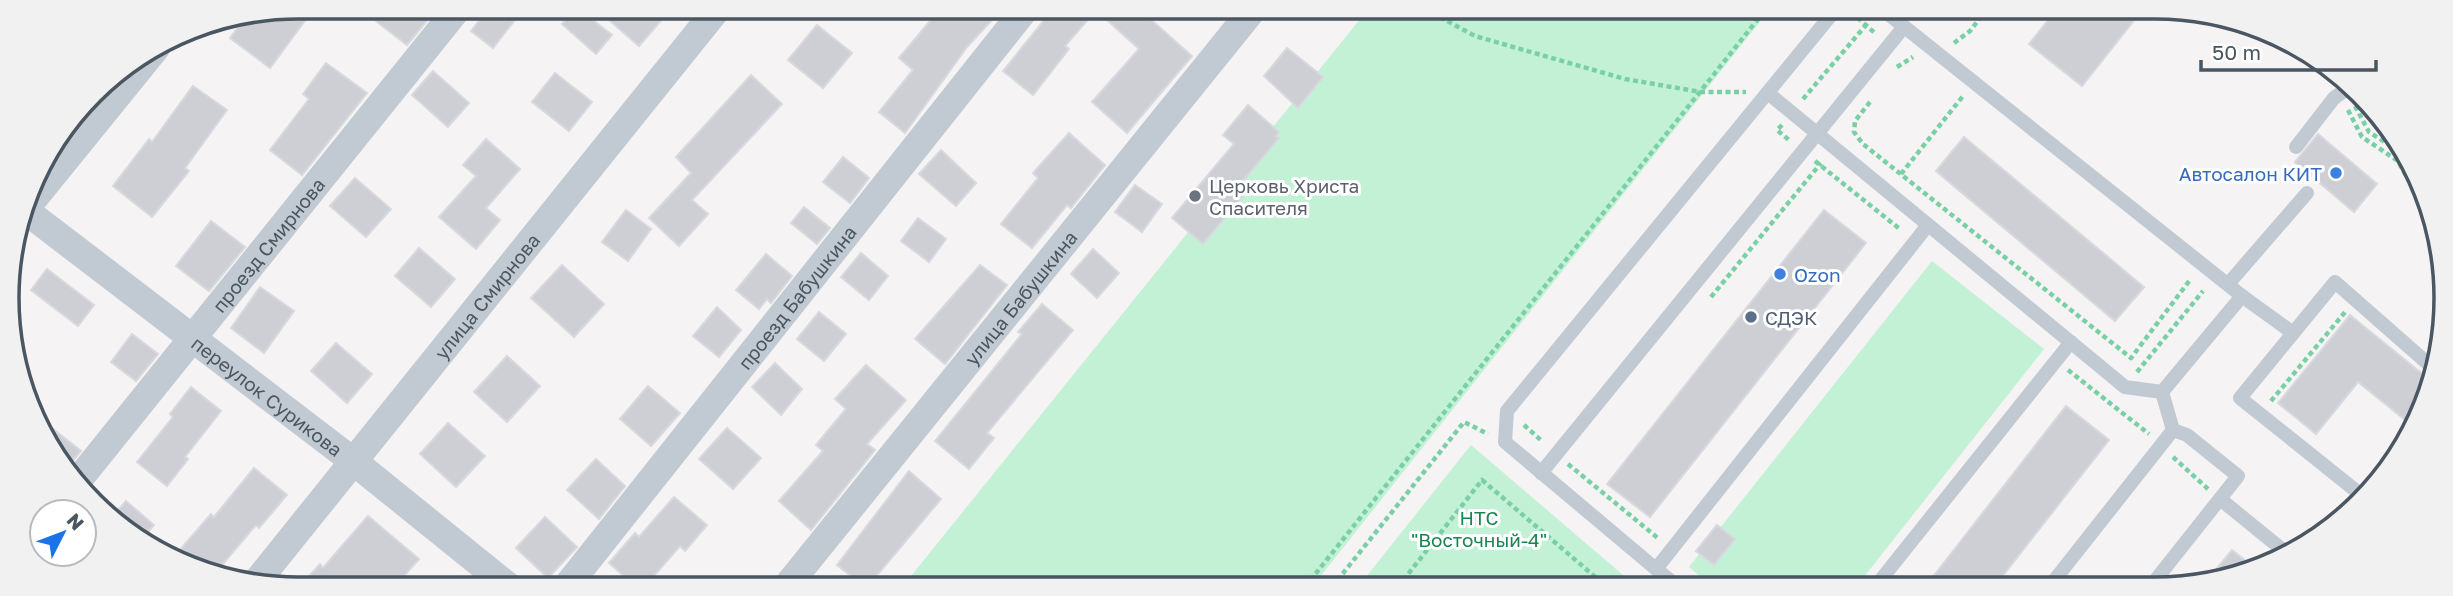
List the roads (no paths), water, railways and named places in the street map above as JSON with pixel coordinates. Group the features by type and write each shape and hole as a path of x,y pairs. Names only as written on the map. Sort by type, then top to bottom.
{"street":[{"name":"проезд Смирнова","path":"83,475 449,19"},
{"name":"улица Смирнова","path":"263,574 709,19"},
{"name":"проезд Бабушкина","path":"574,577 1017,19"},
{"name":"улица Бабушкина","path":"794,577 1245,19"},
{"path":"40,192 139,69"},
{"name":"переулок Сурикова","path":"32,214 353,461 497,577"}],"lane":[{"path":"1666,577 1505,442 1507,411 1828,19"},
{"path":"1893,19 2242,296 2293,332"},
{"path":"1541,473 1903,28"},
{"path":"2296,147 2343,92"},
{"path":"1768,93 2125,387 2162,392"},
{"path":"2228,283 2307,193"},
{"path":"1656,569 1928,225"},
{"path":"2356,491 2240,398 2335,282 2426,362"},
{"path":"2162,392 2242,296"},
{"path":"1883,577 2071,342"},
{"path":"2162,392 2173,430"},
{"path":"2158,577 2238,476 2187,435 2173,430"},
{"path":"2057,577 2173,430"},
{"path":"2220,499 2279,547"}],"place":[{"name":"Автосалон КИТ","path":"2336,173"},
{"name":"Церковь Христа Спасителя","path":"1195,196"},
{"name":"Ozon","path":"1780,274"},
{"name":"СДЭК","path":"1751,317"}],"park label":[{"name":"НТС \"Восточный-4\"","path":"1479,528"}]}
